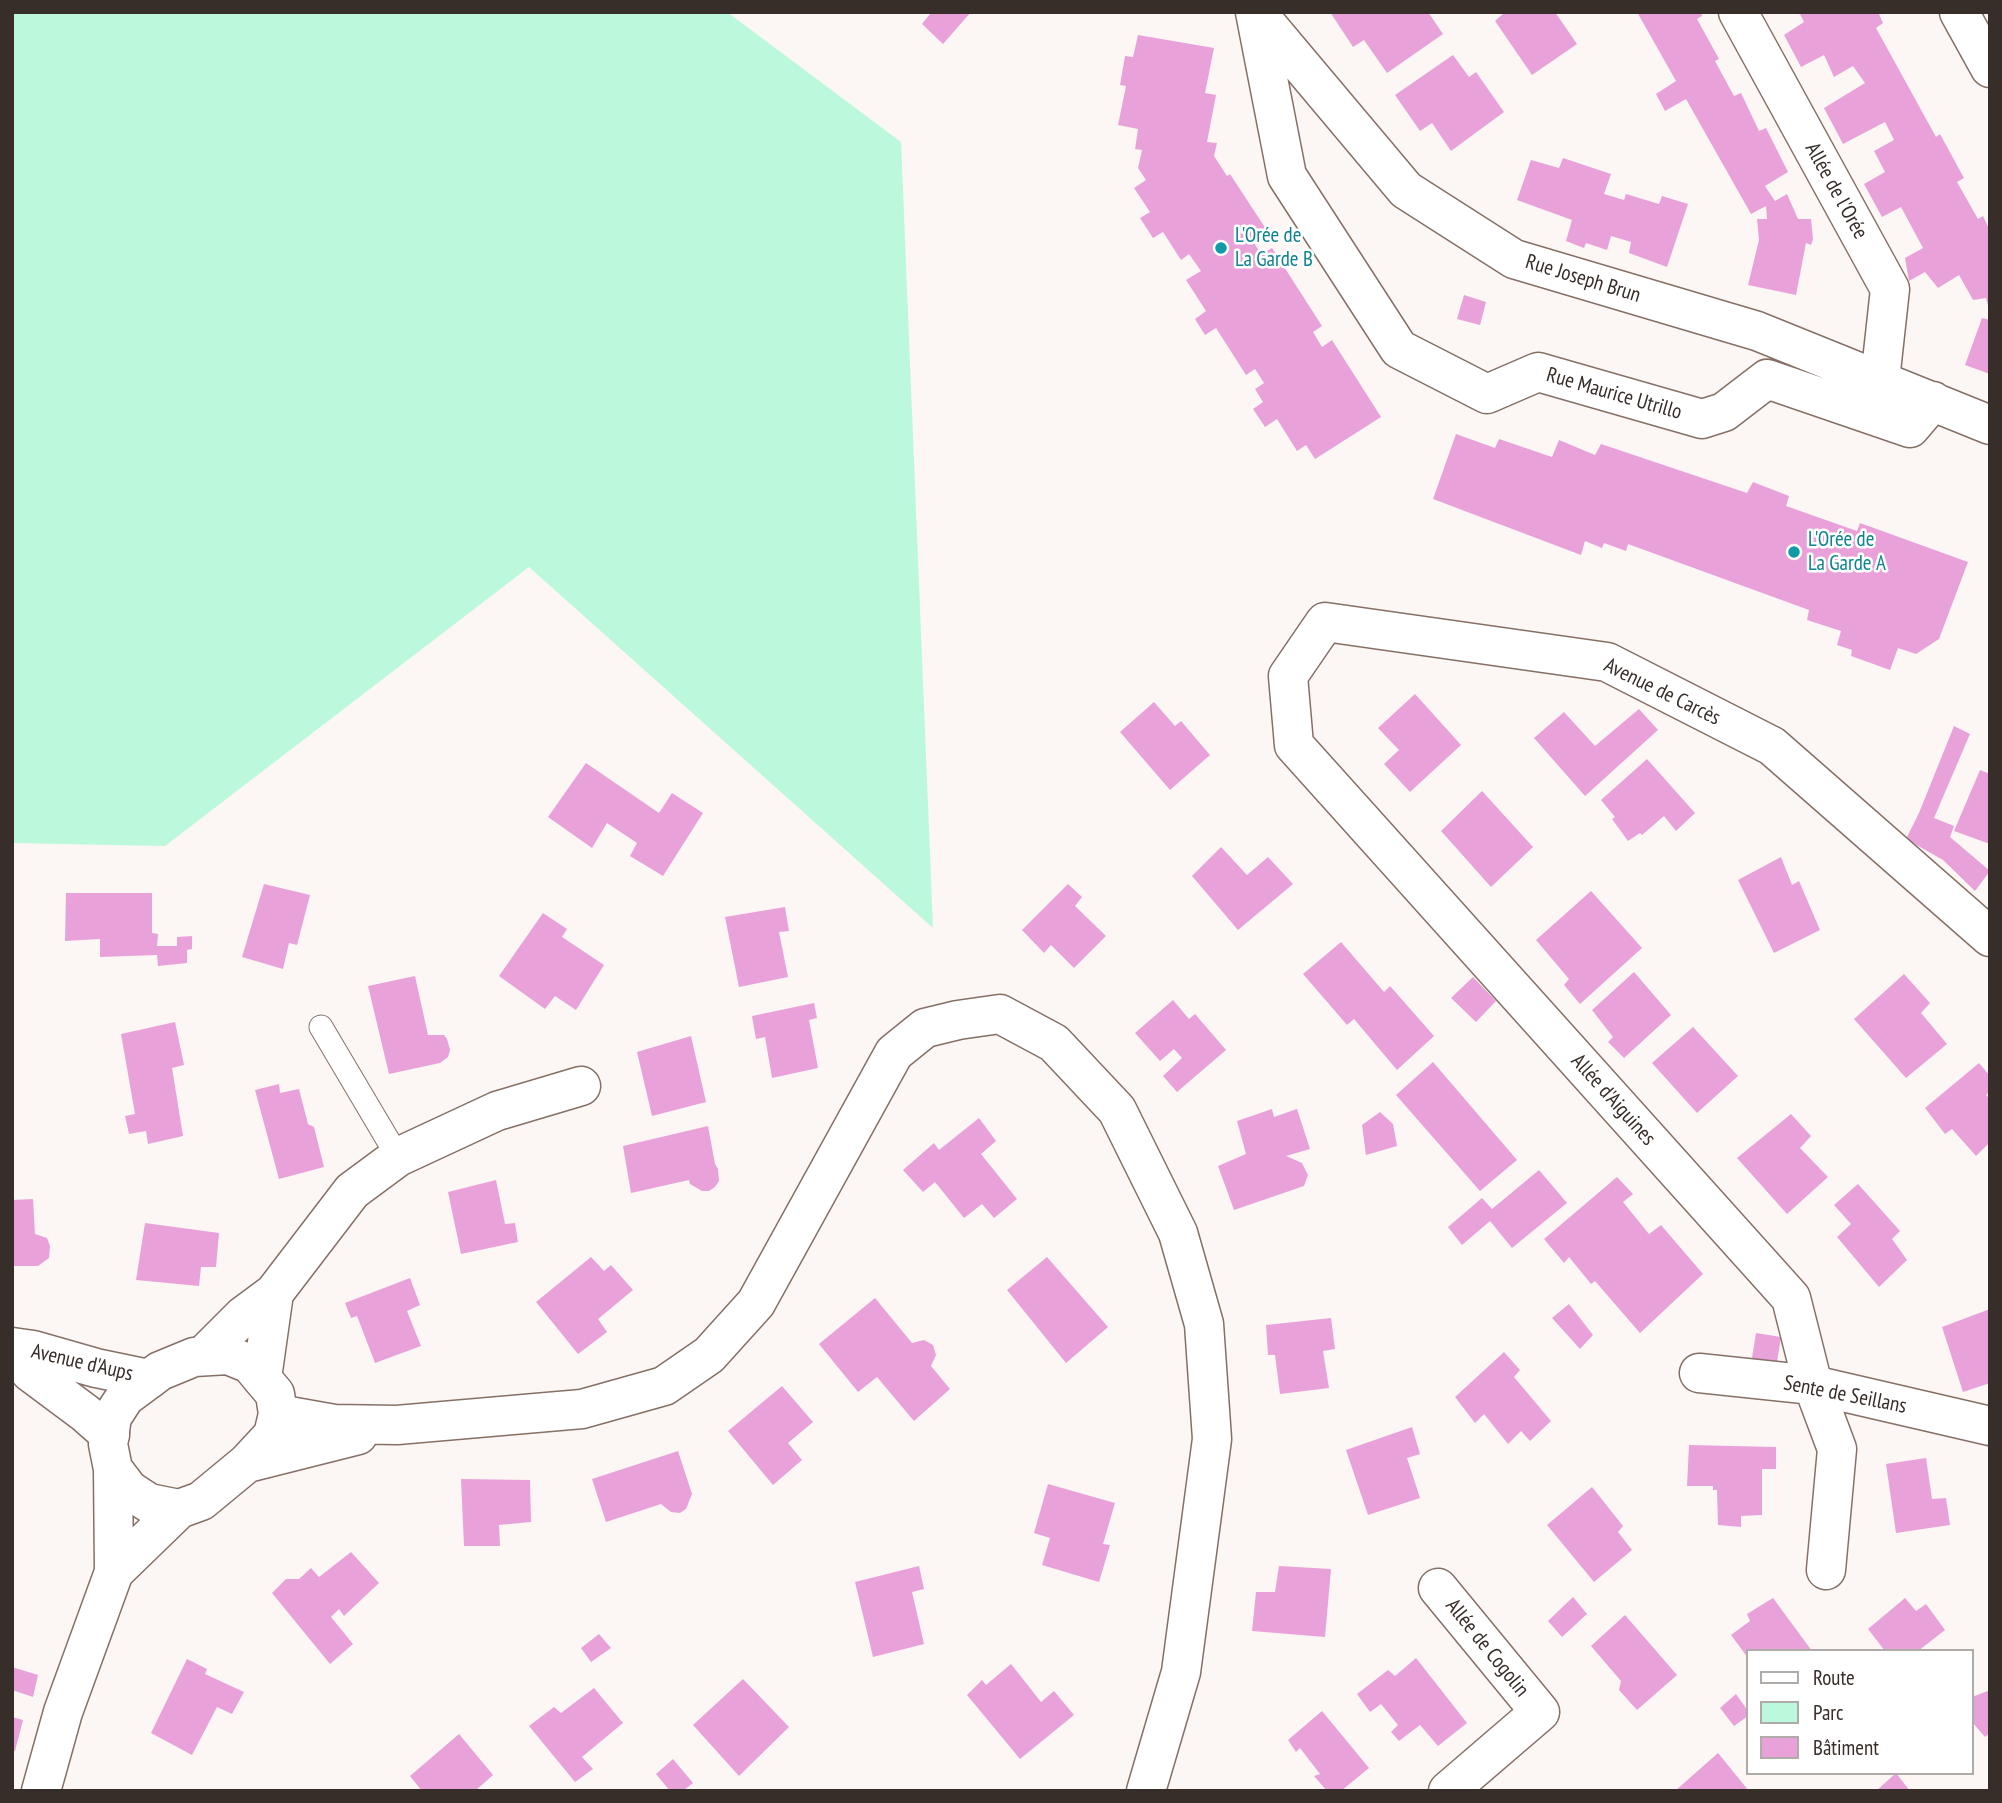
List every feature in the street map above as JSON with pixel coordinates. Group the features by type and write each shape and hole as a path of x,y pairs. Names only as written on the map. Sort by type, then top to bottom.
{"street":[{"name":"Rue Joseph Brun","path":"1256,12 1406,190 1514,259 1757,331 1990,425"},
{"name":"Rue Maurice Utrillo","path":"1256,12 1287,176 1399,349 1487,394 1538,372 1702,419 1724,412 1768,379 1910,428 1933,401"},
{"name":"Allée de l'Orée","path":"1738,12 1890,289 1880,380"},
{"path":"1959,12 1990,68"},
{"name":"Avenue de Carcès","path":"1288,676 1325,622 1607,662 1772,746 1990,937"},
{"name":"Allée d'Aiguines","path":"1288,676 1294,745 1791,1297 1813,1385 1837,1450 1826,1570"},
{"path":"278,1414 334,1424 397,1425 582,1409 664,1386 709,1355 755,1303 894,1053 925,1028 1000,1014 1054,1042 1117,1110 1178,1233 1204,1324 1212,1438 1181,1672 1146,1791"},
{"path":"203,1356 243,1316 274,1293 352,1191 398,1157 497,1111 581,1086"},
{"path":"262,1378 274,1293"},
{"name":"Avenue d'Aups","path":"13,1347 149,1379"},
{"name":"Avenue d'Aups","path":"13,1347 30,1372 85,1413 111,1452"},
{"path":"41,1791 63,1712 114,1572 112,1417 125,1397 149,1379 160,1371 194,1357 228,1355 250,1364 275,1394 278,1414 273,1435 247,1463 201,1501 179,1509 114,1572"},
{"name":"Sente de Seillans","path":"1699,1373 1813,1385 1990,1426"},
{"path":"247,1463 397,1425"},
{"path":"111,1452 129,1490 149,1503 179,1509"},
{"name":"Allée de Cogolin","path":"1438,1588 1540,1712 1448,1791"}],"lane":[{"path":"321,1027 398,1157"}],"green space":[{"path":"12,12 727,12 901,142 933,928 529,567 165,846 12,843"}],"building":[{"path":"928,12 971,12 943,44 922,24 930,14"},
{"path":"1330,12 1428,12 1443,34 1387,73 1364,40 1353,47"},
{"path":"1505,12 1555,12 1577,44 1532,75 1495,21"},
{"path":"1637,12 1701,12 1702,16 1697,19 1719,59 1715,61 1734,96 1741,93 1759,131 1766,128 1788,172 1765,186 1775,201 1787,194 1798,219 1811,219 1813,239 1811,245 1806,243 1796,295 1748,285 1759,240 1757,219 1767,219 1766,206 1751,214 1686,99 1665,111 1656,94 1676,81"},
{"path":"1799,12 1878,12 1883,23 1876,28 1936,137 1940,134 1964,178 1957,182 1978,219 1983,216 1990,231 1990,313 1986,298 1973,300 1959,275 1938,288 1925,272 1909,281 1905,258 1923,248 1901,207 1882,217 1864,184 1885,172 1874,151 1894,140 1885,122 1843,144 1824,108 1865,83 1853,66 1834,77 1824,55 1801,67 1784,35 1804,22"},
{"name":"L'Orée de La Garde B","path":"1138,35 1214,48 1205,93 1216,95 1207,142 1217,143 1214,156 1227,176 1230,174 1266,229 1251,238 1261,254 1272,248 1322,326 1313,332 1322,347 1332,340 1381,417 1315,459 1306,445 1297,451 1277,419 1265,427 1253,409 1263,402 1255,389 1264,383 1255,369 1246,375 1216,328 1205,335 1195,319 1206,311 1186,280 1201,271 1189,254 1181,260 1163,232 1153,238 1140,218 1150,212 1134,188 1146,180 1138,168 1142,150 1135,149 1138,129 1118,125 1126,86 1120,85 1125,56 1133,57"},
{"path":"1453,55 1469,77 1476,72 1504,112 1451,151 1432,123 1420,131 1395,95"},
{"path":"1563,158 1611,174 1604,194 1624,200 1626,194 1659,204 1662,196 1688,204 1667,267 1629,253 1631,242 1611,236 1607,250 1586,243 1584,248 1566,241 1572,220 1517,200 1531,160 1559,168"},
{"path":"1464,295 1486,302 1480,325 1457,319"},
{"path":"1982,318 1990,320 1990,374 1965,365"},
{"name":"L'Orée de La Garde A","path":"1456,434 1495,448 1499,439 1552,457 1559,440 1595,455 1601,444 1747,493 1753,482 1789,496 1786,506 1857,531 1860,523 1968,562 1939,639 1916,654 1898,648 1890,670 1851,656 1852,650 1837,645 1841,631 1807,620 1809,610 1628,544 1626,551 1604,543 1602,548 1585,541 1581,555 1433,499"},
{"path":"1415,694 1461,745 1410,792 1384,764 1399,750 1378,728"},
{"path":"1154,702 1175,726 1181,721 1210,755 1170,790 1120,732"},
{"path":"1639,709 1658,730 1585,796 1534,738 1564,712 1595,746"},
{"path":"1954,726 1970,734 1934,818 1954,826 1950,837 1990,871 1975,891 1943,860 1906,839"},
{"path":"1647,759 1695,813 1676,831 1664,816 1642,835 1640,833 1628,841 1612,819 1615,817 1601,800"},
{"path":"586,763 659,813 672,793 703,813 663,876 630,856 637,843 607,823 592,848 548,817"},
{"path":"1980,770 1990,774 1990,844 1954,831"},
{"path":"1482,791 1533,847 1491,887 1441,831"},
{"path":"1221,847 1247,875 1268,857 1293,884 1238,930 1192,876"},
{"path":"1781,857 1792,885 1799,881 1820,930 1774,953 1738,880"},
{"path":"264,884 310,895 297,945 289,943 283,969 242,957"},
{"path":"1068,884 1082,897 1075,906 1106,936 1074,968 1051,945 1044,953 1022,930"},
{"path":"1591,891 1642,948 1580,1004 1564,985 1569,979 1536,940"},
{"path":"66,893 152,893 152,933 158,934 157,946 177,946 177,937 192,936 192,949 187,950 187,963 158,966 157,955 100,957 100,939 65,941"},
{"path":"785,907 789,931 779,932 788,977 739,987 725,917"},
{"path":"543,913 567,929 562,937 604,965 576,1010 555,996 545,1009 499,976"},
{"path":"1341,942 1384,992 1390,986 1434,1036 1397,1070 1354,1019 1347,1025 1303,974"},
{"path":"1634,972 1671,1015 1624,1058 1608,1042 1613,1037 1592,1010"},
{"path":"1904,974 1930,1003 1921,1013 1947,1044 1906,1078 1854,1019"},
{"path":"415,976 428,1035 444,1035 450,1050 448,1057 440,1063 389,1074 368,986"},
{"path":"1473,977 1496,1001 1476,1022 1451,998"},
{"path":"1173,1000 1189,1019 1195,1014 1226,1050 1177,1092 1163,1076 1182,1058 1174,1049 1160,1061 1135,1033"},
{"path":"814,1003 817,1018 809,1020 818,1068 772,1078 765,1037 756,1039 752,1016"},
{"path":"175,1022 184,1065 172,1068 183,1136 148,1144 146,1131 129,1134 125,1116 135,1114 121,1034"},
{"path":"1693,1027 1738,1076 1697,1113 1652,1063"},
{"path":"691,1036 706,1102 652,1116 637,1052"},
{"path":"1433,1062 1517,1160 1480,1191 1396,1095"},
{"path":"1979,1063 1990,1076 1990,1091 1986,1095 1990,1099 1990,1142 1976,1156 1952,1129 1945,1134 1925,1108"},
{"path":"279,1084 280,1093 299,1089 308,1124 314,1127 324,1167 279,1179 255,1090"},
{"path":"1272,1109 1274,1117 1297,1109 1310,1149 1286,1156 1302,1163 1308,1175 1304,1186 1234,1210 1218,1166 1246,1154 1237,1121"},
{"path":"1380,1112 1393,1124 1397,1146 1366,1155 1362,1125"},
{"path":"1791,1114 1811,1136 1800,1148 1828,1177 1787,1214 1737,1158"},
{"path":"979,1118 996,1141 981,1154 1017,1199 994,1218 982,1204 964,1218 935,1182 923,1192 903,1170 934,1143 939,1150"},
{"path":"708,1126 718,1169 719,1181 715,1187 702,1191 690,1184 689,1180 631,1193 623,1146"},
{"path":"1539,1170 1567,1203 1512,1248 1490,1221 1462,1245 1448,1227 1482,1198 1492,1209"},
{"path":"1617,1177 1633,1194 1623,1202 1649,1234 1661,1225 1703,1274 1640,1333 1595,1281 1591,1284 1569,1257 1564,1263 1544,1239"},
{"path":"496,1180 505,1224 515,1223 518,1242 461,1254 448,1192"},
{"path":"1858,1184 1900,1231 1892,1239 1907,1260 1879,1287 1837,1237 1851,1224 1834,1205"},
{"path":"33,1199 35,1234 47,1238 50,1246 49,1258 38,1266 12,1266 12,1200"},
{"path":"145,1223 219,1233 216,1267 201,1267 199,1286 136,1280"},
{"path":"591,1257 604,1271 611,1265 633,1290 598,1319 607,1332 578,1354 536,1302"},
{"path":"1047,1257 1108,1327 1066,1363 1007,1290"},
{"path":"410,1278 420,1305 407,1311 421,1346 375,1363 357,1316 351,1318 345,1303"},
{"path":"875,1298 912,1343 924,1340 933,1345 936,1355 931,1366 950,1389 914,1421 877,1377 858,1392 819,1344"},
{"path":"1569,1304 1593,1335 1580,1349 1552,1318"},
{"path":"1990,1309 1990,1383 1963,1392 1942,1327"},
{"path":"1331,1318 1335,1349 1323,1351 1329,1388 1280,1394 1275,1355 1268,1355 1266,1325"},
{"path":"1756,1333 1781,1337 1775,1374 1750,1370"},
{"path":"1504,1352 1520,1370 1514,1377 1551,1421 1530,1441 1521,1431 1508,1444 1484,1414 1475,1423 1455,1397"},
{"path":"782,1386 813,1422 788,1443 802,1460 773,1485 728,1431"},
{"path":"1412,1427 1420,1454 1407,1458 1420,1498 1368,1515 1346,1450"},
{"path":"1689,1445 1776,1447 1776,1469 1762,1469 1762,1515 1741,1516 1741,1527 1718,1525 1717,1490 1713,1490 1713,1486 1687,1486"},
{"path":"678,1451 692,1494 686,1509 680,1513 671,1512 661,1504 606,1522 592,1479"},
{"path":"1926,1458 1932,1499 1946,1498 1950,1525 1896,1533 1886,1464"},
{"path":"461,1479 530,1480 531,1522 499,1525 500,1546 464,1546"},
{"path":"1048,1484 1115,1503 1103,1544 1110,1545 1099,1582 1042,1565 1050,1538 1034,1533"},
{"path":"1592,1487 1623,1526 1618,1532 1632,1550 1594,1582 1547,1525"},
{"path":"351,1552 379,1583 344,1616 339,1609 331,1617 353,1644 330,1664 272,1593 286,1579 299,1579 311,1568 319,1577"},
{"path":"919,1566 924,1589 912,1592 924,1644 873,1657 855,1582"},
{"path":"1279,1566 1331,1569 1325,1637 1252,1631 1256,1592 1275,1592"},
{"path":"1573,1597 1587,1614 1562,1637 1548,1621"},
{"path":"1773,1598 1811,1649 1746,1649 1746,1655 1731,1635 1750,1621 1747,1614"},
{"path":"1905,1598 1916,1611 1926,1604 1945,1630 1921,1649 1883,1649 1868,1629"},
{"path":"1625,1615 1677,1675 1637,1710 1619,1690 1621,1681 1591,1646"},
{"path":"599,1634 611,1648 591,1662 581,1648"},
{"path":"1416,1658 1467,1723 1438,1746 1420,1725 1399,1741 1391,1732 1398,1725 1381,1704 1370,1712 1357,1694 1388,1670 1395,1676"},
{"path":"187,1659 207,1669 205,1674 244,1692 232,1714 217,1707 192,1755 151,1733"},
{"path":"1011,1664 1041,1702 1054,1691 1074,1715 1020,1759 967,1695 982,1680 986,1685"},
{"path":"12,1667 38,1675 33,1697 12,1690"},
{"path":"743,1679 789,1727 739,1776 693,1725"},
{"path":"594,1688 623,1723 582,1757 593,1769 575,1782 529,1726 554,1707 561,1713"},
{"path":"1990,1690 1990,1733 1985,1737 1974,1724 1974,1696"},
{"path":"1736,1694 1746,1708 1746,1717 1734,1726 1720,1708"},
{"path":"1322,1711 1369,1768 1341,1791 1327,1791 1314,1776 1320,1774 1300,1748 1296,1752 1288,1740"},
{"path":"12,1717 23,1720 15,1751 12,1750"},
{"path":"459,1734 493,1775 475,1791 422,1791 410,1776"},
{"path":"1718,1753 1749,1791 1675,1791"},
{"path":"673,1759 693,1783 683,1791 670,1791 656,1774"},
{"path":"1894,1775 1898,1775 1910,1791 1876,1791"}],"place":[{"name":"L'Orée de La Garde B","path":"1221,248"},
{"name":"L'Orée de La Garde A","path":"1794,552"}]}
